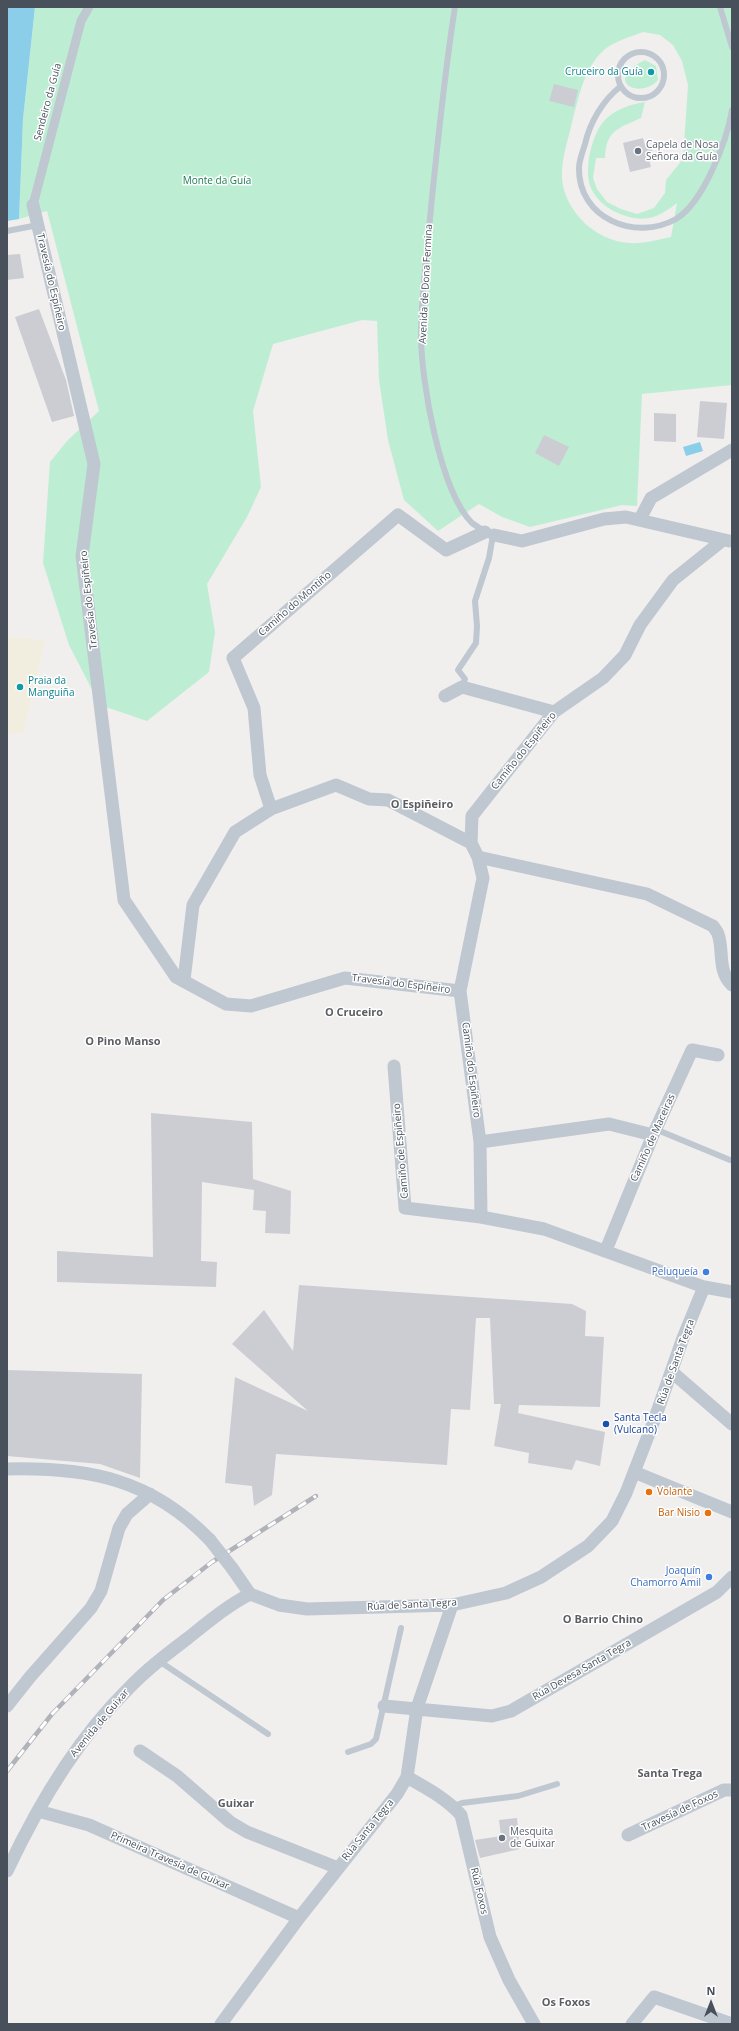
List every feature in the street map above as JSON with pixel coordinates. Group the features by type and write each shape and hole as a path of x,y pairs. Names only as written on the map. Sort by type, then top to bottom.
{"street":[{"name":"Sendeiro da Guía","path":"33,205 81,21 89,7"},
{"name":"Travesía do Espiñeiro","path":"33,205 94,464 82,556 124,900 176,977 226,1004 251,1006 345,978 460,991"},
{"path":"640,520 651,498 732,450"},
{"name":"Camiño do Montiño","path":"272,809 260,775 254,708 233,658 398,515 446,550 489,533"},
{"name":"Avenida de Dona Fermina","path":"489,533 522,541 604,519 626,517 728,541"},
{"name":"Camiño do Espiñeiro","path":"481,1218 480,1142 460,991 483,878 478,857 471,843 472,816 554,712 603,678 625,655 640,625 672,580 694,563 728,541"},
{"path":"445,696 462,687 554,712"},
{"path":"184,980 193,905 235,832 272,809 336,785 369,799 388,800 471,843"},
{"path":"478,857 647,894 713,926 718,934 722,964 730,983"},
{"name":"Camiño de Maceiras","path":"606,1250 654,1132 692,1050 718,1055"},
{"name":"Camiño de Espiñeiro","path":"394,1066 406,1208 481,1218"},
{"path":"480,1142 609,1124 654,1132"},
{"path":"481,1218 544,1230 606,1250 704,1288 732,1292"},
{"name":"Rúa de Santa Tegra","path":"250,1594 279,1605 307,1609 452,1605 506,1593 541,1577 588,1546 612,1521 634,1472 672,1372 683,1338 704,1288"},
{"path":"672,1372 732,1424"},
{"path":"7,1470 48,1468 85,1473 114,1480 150,1494 185,1515 210,1540 250,1594"},
{"path":"634,1472 732,1512"},
{"path":"7,1706 30,1677 91,1608 101,1591 119,1528 127,1514 150,1494"},
{"name":"Rúa Devesa Santa Tegra","path":"384,1706 492,1716 511,1711 717,1592 732,1577"},
{"name":"Avenida de Guixar","path":"7,1871 38,1811 69,1760 98,1722 128,1689 159,1661 232,1604 250,1594"},
{"name":"Rúa Santa Tegra","path":"221,2024 299,1918 397,1794 408,1776 417,1708 452,1605"},
{"path":"140,1751 178,1776 215,1811 236,1826 247,1832 338,1868"},
{"name":"Rúa Foxos","path":"408,1776 453,1806 461,1815 490,1937 509,1980 534,2024"},
{"name":"Travesía de Foxos","path":"628,1835 724,1790 732,1790"},
{"name":"Primeira Travesía de Guixar","path":"38,1811 89,1825 299,1918"},
{"path":"632,2024 654,1997 732,2024"}],"lane":[{"name":"Avenida de Dona Fermina","path":"455,7 440,112 421,336 424,379 434,430 444,467 458,502 472,523 489,533"},
{"path":"720,7 732,47"},
{"path":"645,52 658,59 662,66 663,80 659,89 651,95 638,97 626,92 621,86 618,79 620,65 630,54 645,52"},
{"path":"621,86 610,95 600,110 586,138 579,167 582,187 591,207 614,223 648,228 676,218 697,199 720,154 730,123 732,110"},
{"path":"7,231 38,225"},
{"path":"462,687 465,679 458,670 476,642 477,626 475,601 489,558 489,533"},
{"path":"654,1132 730,1160"},
{"path":"348,1752 371,1744 376,1739 401,1628"},
{"path":"159,1661 268,1734"},
{"path":"453,1806 462,1803 518,1796 557,1784"}],"green space":[{"name":"Monte da Guía","path":"35,7 732,7 732,385 642,394 637,506 622,505 530,527 502,517 479,504 438,531 404,500 388,440 379,380 377,321 362,320 273,344 253,411 261,487 247,517 207,584 215,632 209,672 147,721 100,705 69,645 43,563 50,462 67,441 99,411 47,211 19,219 23,119","holes":["643,32 660,35 673,45 682,61 688,85 683,159 666,180 665,193 654,208 637,214 621,209 607,202 597,189 593,178 596,158 605,158 608,141 615,131 641,118 645,102 630,105 621,109 612,114 602,123 593,140 590,151 588,171 591,188 596,196 602,203 619,214 638,219 648,218 670,209 677,203 671,237 640,243 617,241 605,237 594,230 575,213 564,190 562,178 564,156 581,91 587,73 597,57 613,44"]},
{"path":"645,60 656,66 658,80 650,86 642,89 634,88 628,85 625,81 626,75 632,67"}],"sand":[{"name":"Praia da Manguiña","path":"7,637 45,640 23,733 7,734"}],"water":[{"path":"7,7 35,7 23,119 19,219 7,221"},
{"path":"700,442 703,451 686,456 683,447"}],"building":[{"path":"554,84 578,90 574,107 549,101"},
{"name":"Capela de Nosa Señora da Guía","path":"643,138 645,145 651,147 653,155 649,159 651,167 630,172 623,143"},
{"path":"20,254 24,278 7,280 7,255"},
{"path":"39,309 66,380 74,416 52,422 15,317"},
{"path":"700,401 727,403 724,439 697,437"},
{"path":"654,413 676,414 676,442 654,441"},
{"path":"544,435 569,447 559,466 535,453"},
{"path":"151,1113 252,1122 253,1179 291,1191 290,1234 265,1233 266,1211 253,1210 254,1190 202,1182 201,1261 217,1262 216,1287 57,1282 57,1251 153,1257"},
{"path":"299,1285 572,1304 586,1311 585,1336 604,1337 600,1407 519,1405 518,1413 605,1432 600,1466 576,1460 572,1470 528,1463 529,1453 494,1446 501,1404 494,1404 490,1318 476,1318 470,1410 451,1409 447,1465 276,1454 272,1495 254,1506 252,1486 225,1483 235,1377 308,1411 232,1344 264,1310 293,1351"},
{"path":"7,1370 142,1374 140,1478 100,1464 7,1456"},
{"name":"Mesquita de Guixar","path":"517,1818 520,1849 480,1858 475,1840 501,1836 499,1820"}],"railway":[{"path":"7,1771 52,1714 163,1600 212,1562 316,1496"}],"place":[{"name":"Cruceiro da Guía","path":"651,72"},
{"name":"Capela de Nosa Señora da Guía","path":"638,151"},
{"name":"Praia da Manguiña","path":"20,687"},
{"name":"Peluqueía","path":"706,1272"},
{"name":"Santa Tecla (Vulcano)","path":"606,1424"},
{"name":"Volante","path":"649,1492"},
{"name":"Bar Nisio","path":"708,1513"},
{"name":"Joaquín Chamorro Amil","path":"709,1577"},
{"name":"Mesquita de Guixar","path":"502,1838"}],"district":[{"name":"O Espiñeiro","path":"422,805"},
{"name":"O Cruceiro","path":"354,1013"},
{"name":"O Pino Manso","path":"123,1042"},
{"name":"O Barrio Chino","path":"603,1620"},
{"name":"Santa Trega","path":"670,1774"},
{"name":"Guixar","path":"236,1804"},
{"name":"Os Foxos","path":"566,2003"}]}
